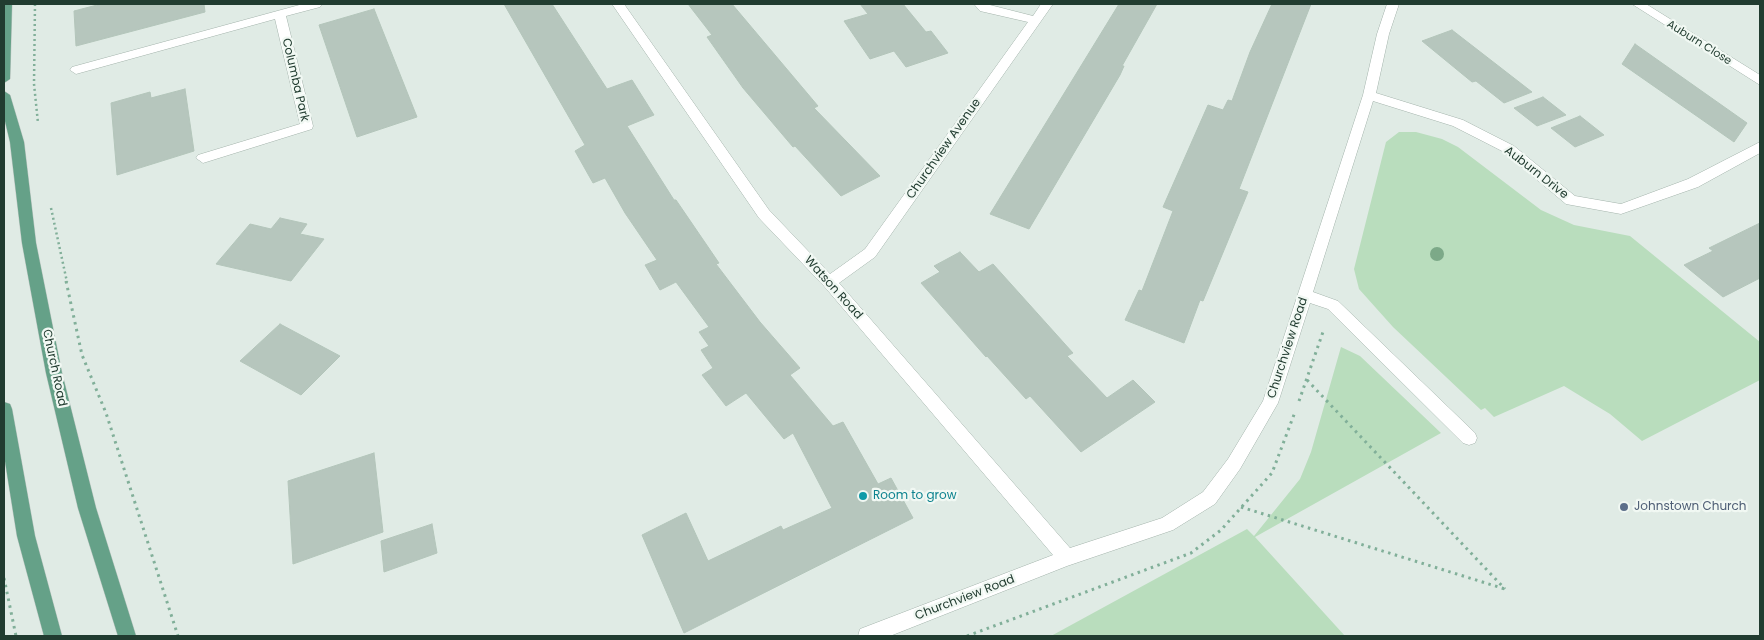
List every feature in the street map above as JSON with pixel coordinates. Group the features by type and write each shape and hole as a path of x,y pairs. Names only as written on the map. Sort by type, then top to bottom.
{"main road":[{"path":"4,79 6,4"},
{"name":"Church Road","path":"4,95 17,142 29,242 54,373 87,508 127,636"},
{"path":"4,409 26,536 53,636"}],"street":[{"path":"76,70 316,4"},
{"name":"Watson Road","path":"618,4 764,214 829,282 1067,558"},
{"path":"980,4 984,8 1034,20"},
{"name":"Churchview Avenue","path":"829,282 870,253 1047,4"},
{"name":"Churchview Road","path":"868,636 1067,558 1167,524 1209,498 1234,464 1270,403 1306,295 1368,95 1383,34 1394,4"},
{"name":"Auburn Close","path":"1638,4 1760,81"},
{"name":"Columba Park","path":"202,158 307,126 280,15"},
{"name":"Auburn Drive","path":"1368,95 1458,123 1509,150 1571,200 1621,208 1693,183 1760,147"},
{"path":"1306,295 1333,305 1469,438"}],"path":[{"path":"35,4 34,84 39,132"},
{"path":"51,204 82,355 106,413 178,636"},
{"path":"1241,507 1505,589 1307,380"},
{"path":"4,578 16,636"}],"green space":[{"path":"1399,132 1416,132 1442,139 1458,147 1541,210 1574,225 1630,236 1760,342 1760,380 1642,441 1610,414 1564,386 1494,417 1485,408 1481,410 1393,327 1359,289 1354,269 1386,142"},
{"path":"1341,347 1360,356 1441,433 1255,537 1345,636 1051,636 1247,529 1254,536 1300,479 1311,452"}],"building":[{"path":"101,4 204,4 205,12 76,46 74,11"},
{"path":"504,4 552,4 607,89 632,80 654,115 627,126 674,200 676,200 719,263 716,264 760,322 800,368 790,375 833,426 843,422 878,484 891,478 913,518 684,633 642,535 686,513 708,561 781,526 783,530 832,508 793,433 784,439 746,393 726,406 702,375 713,368 701,350 709,346 699,332 709,327 676,282 660,290 645,265 657,260 625,213 605,178 593,183 575,151 585,145"},
{"path":"688,4 732,4 818,106 814,108 880,176 841,196 795,146 793,147 743,88 707,37 712,35"},
{"path":"860,4 903,4 926,32 931,31 948,53 906,67 894,51 870,59 844,21 868,14"},
{"path":"1119,4 1157,4 1122,66 1124,66 1120,75 1029,229 990,214"},
{"path":"1272,4 1311,4 1239,189 1248,192 1203,301 1200,300 1184,343 1125,320 1139,290 1142,291 1173,211 1163,207 1208,105 1223,110 1228,100 1232,101 1250,52"},
{"path":"374,9 417,117 357,137 319,25"},
{"path":"1452,30 1532,92 1504,103 1476,81 1472,82 1422,41"},
{"path":"1635,44 1747,123 1734,142 1622,64"},
{"path":"185,89 194,151 117,175 111,103 150,92 151,98"},
{"path":"1543,97 1566,115 1537,126 1514,108"},
{"path":"1580,116 1604,135 1575,147 1551,128"},
{"path":"280,218 307,224 300,234 324,239 291,281 216,264 250,224 271,229"},
{"path":"1760,223 1760,278 1723,297 1684,265 1713,251 1709,248"},
{"path":"960,252 979,272 993,264 1073,353 1067,356 1107,398 1133,380 1155,402 1081,452 1030,396 1026,399 986,357 921,283 940,272 934,266"},
{"path":"280,324 340,356 301,395 240,361"},
{"path":"374,453 383,532 293,564 288,481"},
{"path":"432,524 437,553 384,572 381,541"}],"place":[{"name":"Room to grow","path":"863,496"},
{"name":"Johnstown Church","path":"1624,507"}]}
